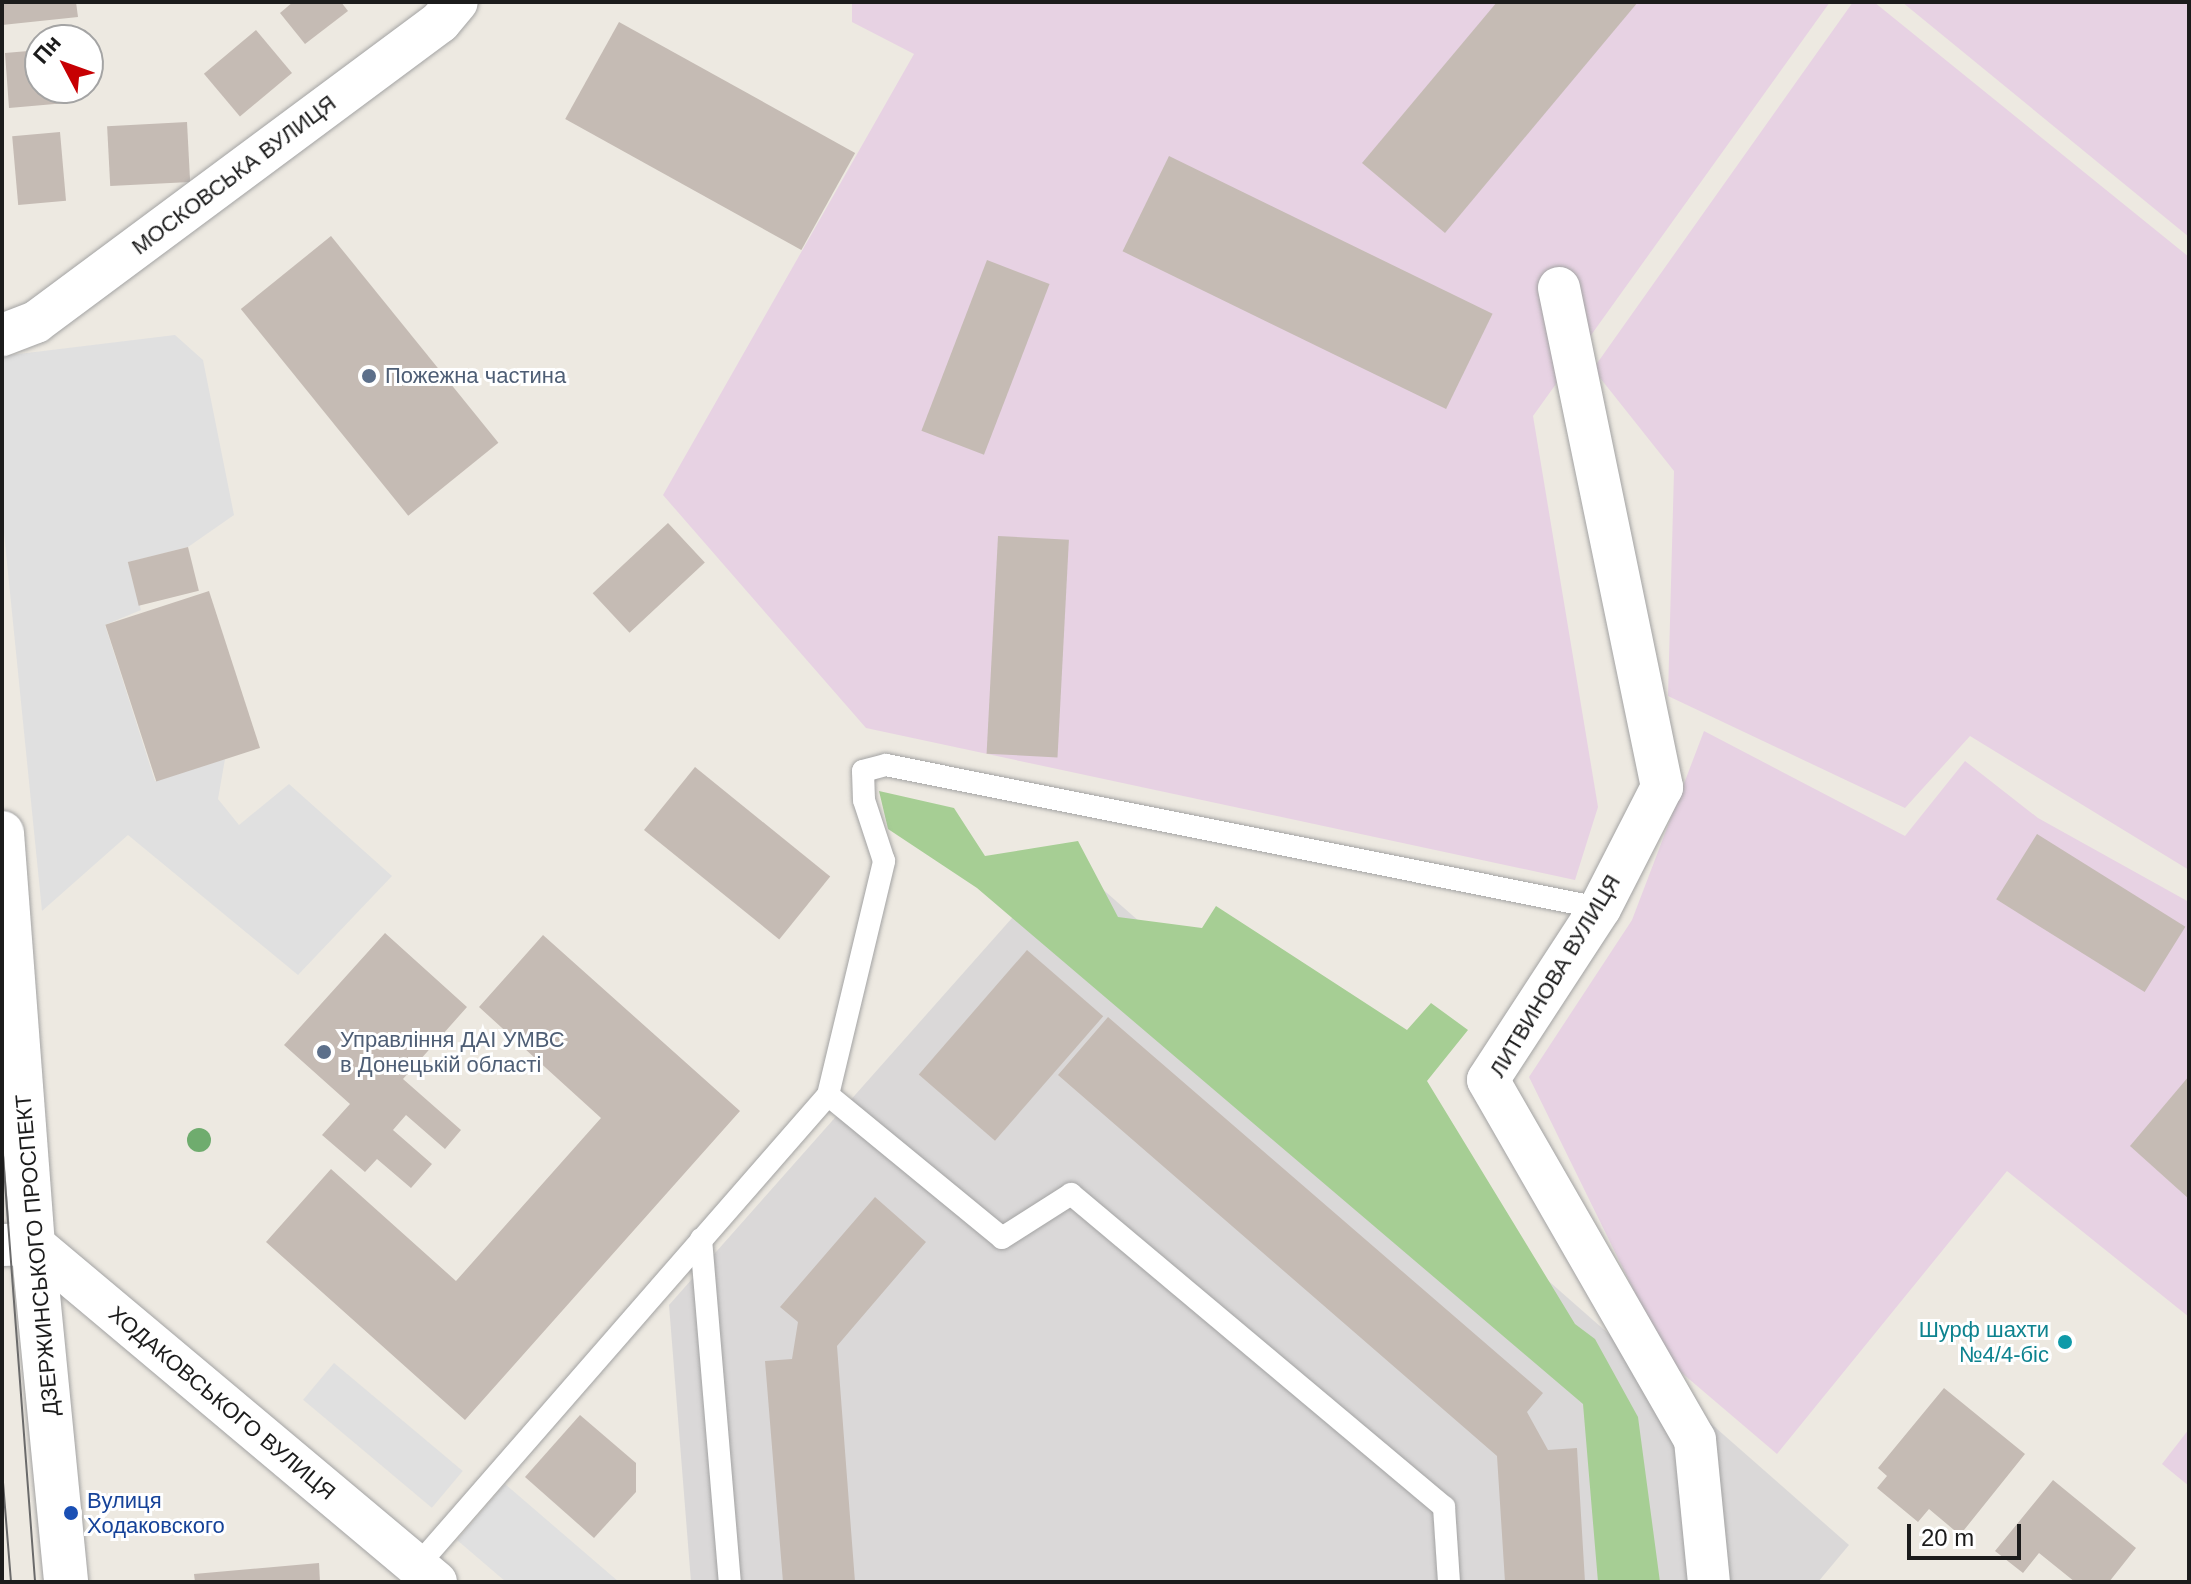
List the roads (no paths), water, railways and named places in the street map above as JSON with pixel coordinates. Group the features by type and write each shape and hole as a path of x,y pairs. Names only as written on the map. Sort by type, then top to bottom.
{"street":[{"name":"МОСКОВСЬКА ВУЛИЦЯ","path":"2,335 49,312 440,22 457,2"},
{"name":"ЛИТВИНОВА ВУЛИЦЯ","path":"1559,288 1662,787 1600,908 1488,1080 1695,1440 1709,1582"},
{"name":"ДЗЕРЖИНСЬКОГО ПРОСПЕКТ","path":"2,833 17,1245 66,1582"},
{"name":"ХОДАКОВСЬКОГО ВУЛИЦЯ","path":"17,1245 419,1576"}],"lane":[{"path":"419,1576 701,1239 828,1095 884,861 864,800 863,771 886,765 1600,908"},
{"path":"828,1095 1002,1238 1071,1194 1444,1507 1449,1582"},
{"path":"701,1239 730,1582"}],"tram line":[{"path":"2,1142 35,1582"},
{"path":"2,1470 11,1582"}],"place":[{"name":"Пожежна частина","path":"369,376"},
{"name":"Управління ДАІ УМВС в Донецькій області","path":"324,1052"},
{"name":"Шурф шахти №4/4-біс","path":"2065,1342"},
{"name":"Вулиця Ходаковского","path":"71,1513"}]}
